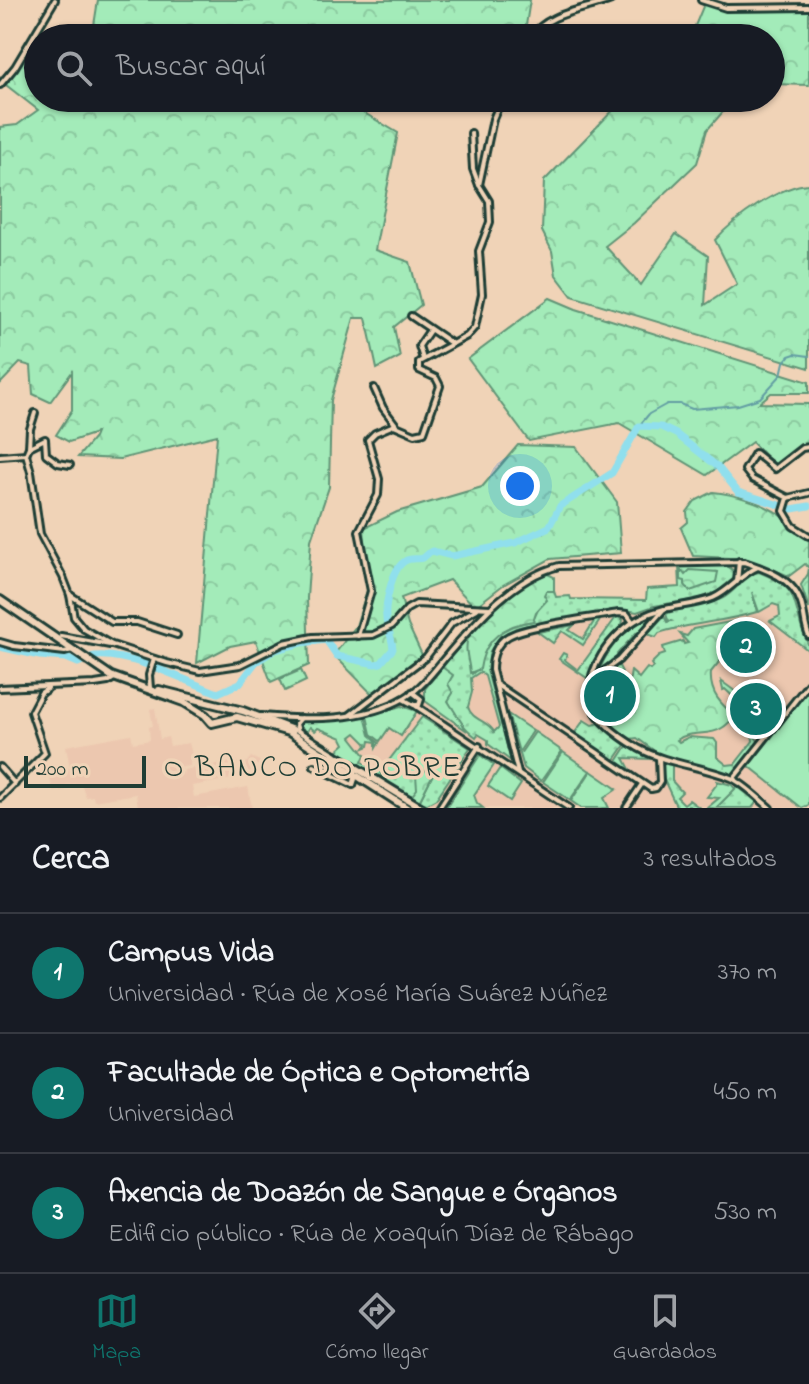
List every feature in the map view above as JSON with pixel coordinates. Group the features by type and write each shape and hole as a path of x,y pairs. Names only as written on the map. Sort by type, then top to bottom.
{"main road":[{"path":"0,600 116,679 184,702 212,723 237,717 291,731 422,808"},
{"path":"116,679 280,723 407,808"},
{"path":"205,715 212,705"},
{"path":"220,722 224,714 221,707"}],"street":[{"path":"41,24 55,0"},
{"path":"542,24 611,0"},
{"path":"701,0 732,8 809,7"},
{"path":"0,85 24,52"},
{"path":"479,185 496,112"},
{"path":"374,388 396,425 418,435 426,429 440,386 436,378 419,370 419,362 473,330 480,305 479,251 490,222 489,201 473,169 471,133"},
{"path":"411,316 451,343"},
{"path":"423,359 419,346 430,330"},
{"path":"35,413 26,454 40,534 56,561 70,595 74,617 79,624 112,645 153,660 200,671 240,665 284,643 340,634 373,635 390,627 416,604 490,608"},
{"path":"358,636 371,591 359,531 375,503 379,488 368,440 382,429 396,425"},
{"path":"29,447 45,439 46,454 58,463 70,465"},
{"path":"809,447 802,448 775,469 753,454 745,470 758,482 788,499 809,493"},
{"path":"0,456 26,454"},
{"path":"788,499 784,509 789,522 809,536"},
{"path":"737,582 739,561"},
{"path":"747,563 746,572 737,582 715,597 664,609 632,622 599,660 592,681 591,699 599,717 634,745 659,758 734,779 770,808"},
{"path":"260,716 301,718 350,715 403,699 421,686 490,608 528,579 559,566 747,563 783,579 796,592 809,636"},
{"path":"738,572 758,567"},
{"path":"70,595 112,622 137,622 177,635"},
{"path":"350,715 426,657 452,623 479,608"},
{"path":"592,681 619,661 664,609"},
{"path":"518,773 495,683 493,657 500,643 509,635 622,613 644,616"},
{"path":"622,613 632,622"},
{"path":"61,636 112,645"},
{"path":"0,642 77,653 85,642"},
{"path":"150,688 153,660"},
{"path":"0,798 45,753 31,712 41,693 48,688 106,683 116,679"},
{"path":"495,683 651,789 658,786 659,758"},
{"path":"734,779 809,683"},
{"path":"0,688 42,685 48,688"},
{"path":"416,706 421,700 421,686"},
{"path":"412,692 427,711"},
{"path":"403,699 427,711 569,808"},
{"path":"237,717 280,723 301,718"},
{"path":"301,718 296,724 298,731 345,762"},
{"path":"433,808 440,805 479,746"},
{"path":"314,766 353,785 360,780 372,785"},
{"path":"0,767 15,784"},
{"path":"353,772 354,783"},
{"path":"626,808 642,784"}],"shaded area":[{"path":"762,575 809,642 809,808 429,808 346,757 345,720 394,707 427,686 480,623 625,603"},
{"path":"155,708 160,739 168,737 170,746 189,743 194,761 190,762 190,766 181,767 183,775 184,770 237,761 243,762 244,766 251,757 262,762 242,777 192,786 194,797 248,787 252,808 132,808 138,807 136,794 94,801 93,796 86,797 81,783 53,792 49,772 70,768 66,746 131,734 133,743 150,740 149,727 153,726 150,709"}],"green space":[{"path":"98,0 530,0 526,24 94,24"},
{"path":"704,4 730,10 783,8 809,11 809,85 785,84 785,24 696,24"},
{"path":"24,58 24,99 6,85"},
{"path":"35,112 363,112 398,133 375,250 410,262 421,305 394,327 400,357 377,369 366,318 354,318 331,400 329,487 311,540 307,598 309,665 271,682 256,641 230,646 197,663 217,435 120,459 78,457 96,433 69,442 56,435 72,410 72,372 50,402 33,394 31,366 20,363 0,384 0,127 17,125"},
{"path":"611,112 723,112 707,130 697,163 605,246 641,285 676,234 708,256 705,305 737,284 715,240 758,204 785,190 809,184 809,368 572,296 556,275 552,251 542,231 544,181"},
{"path":"550,298 576,309 809,382 809,393 771,393 759,403 809,404 809,442 774,465 752,442 707,475 619,423 529,441 468,359"},
{"path":"518,445 576,447 617,502 621,553 550,559 503,585 475,607 449,580 401,598 408,625 423,657 373,695 334,655 356,626 368,587 364,528 397,512 482,487"},
{"path":"713,492 755,502 787,520 809,538 809,568 805,564 789,576 747,559 693,556 681,528 688,522 687,512 695,501"},
{"path":"726,565 734,571 734,578 717,592 698,599 637,612 620,609 519,627 500,636 490,651 487,670 511,761 488,744 488,740 472,734 456,715 448,700 442,667 468,637 472,674 479,667 488,644 498,634 518,624 533,621 546,591 554,591 556,597 570,596 571,599 646,600 647,589 680,587 679,566","holes":["480,672 485,676 499,727 494,732 468,707 472,692 471,678"]},
{"path":"809,568 809,609 801,585"},
{"path":"681,570 685,575 690,570 718,572 716,582 690,591 685,581 681,580"},
{"path":"759,572 779,582 790,592 809,651 770,621 780,616 779,606 773,604 759,612 752,592 757,612 671,630 656,637 647,634 664,616 667,622 671,621 666,614 723,598 748,576"},
{"path":"546,573 554,577 554,591 546,591 544,595 547,600 536,612 533,621 513,626 497,635 486,649 480,669 470,673 466,647 472,631 502,602"},
{"path":"658,614 639,636 636,633 617,654 619,657 599,671 622,636"},
{"path":"617,616 623,620 622,625 603,647 587,678 559,659 563,653 567,655 565,660 578,670"},
{"path":"601,619 583,645 562,631 553,643 538,632 574,625 569,630 583,639 595,620"},
{"path":"740,620 748,626 711,672 714,693 737,718 717,731 687,735 677,740 679,742 689,737 714,739 717,757 727,765 735,764 753,741 752,733 759,742 733,775 660,755 637,738 630,739 601,712 595,694 598,685 618,664 622,672 612,704 614,709 619,710 626,702 631,671 639,678 647,668 650,670 653,667 651,664 659,656 665,654 663,647 683,641 684,644 688,643 680,634 687,636 693,629"},
{"path":"442,667 453,675 448,684 453,693 448,701 467,731 425,701 425,689"},
{"path":"301,670 306,681 285,691 280,679"},
{"path":"721,681 746,699 751,694 743,710 743,706 723,690"},
{"path":"809,689 809,805 802,808 749,766"},
{"path":"401,706 417,711 401,736 389,728 380,741 371,734 367,716"},
{"path":"508,714 533,731 519,752"},
{"path":"365,716 370,735 379,743 376,748 376,742 370,741 369,746 364,748 367,744 356,733 351,737 365,755 362,762 379,770 383,767 380,778 337,751 345,744 342,738 318,728 315,731 310,727 307,732 300,726 302,722"},
{"path":"422,717 470,748 436,799 427,804 419,802 434,772 411,797 381,778 384,767"},
{"path":"584,720 592,725 600,723 625,745 614,761 574,734"},
{"path":"535,732 562,751 541,781 524,768 520,754"},
{"path":"627,746 651,759 624,758 632,773 616,763"},
{"path":"563,752 590,771 570,800 543,782"},
{"path":"480,755 494,765 474,795 483,808 446,808"},
{"path":"661,763 672,765 672,781 682,792 677,797 684,804 689,800 700,808 688,805 677,808 664,780"},
{"path":"430,768 434,772 419,802 411,797 417,789 416,775"},
{"path":"500,768 521,784 510,801 488,786"},
{"path":"591,771 617,789 604,798 609,808 581,808 571,801"},
{"path":"717,781 732,785 735,789 716,808 707,808 719,798 707,797"},
{"path":"737,786 757,802 752,808 716,808"}],"waterway":[{"path":"639,426 649,414 667,404 680,404 692,409 738,405 760,398 781,375 789,356 809,356"},
{"path":"0,647 66,658 78,663 95,656 124,658 218,693 240,683 256,662 275,650 302,643 326,640 337,656 381,663 393,649 386,610 389,590 400,565 407,560 423,558 432,551 452,556 515,543 549,527 560,506 612,473 639,426 661,427 676,434 718,467 738,492 792,509 809,506"}],"place":[{"name":"Facultade de Óptica e Optometría","path":"746,647"},
{"name":"Campus Vida","path":"610,696"},
{"name":"Axencia de Doazón de Sangue e Órganos","path":"756,709"}],"district":[{"name":"O BANCO DO POBRE","path":"313,769"}]}
